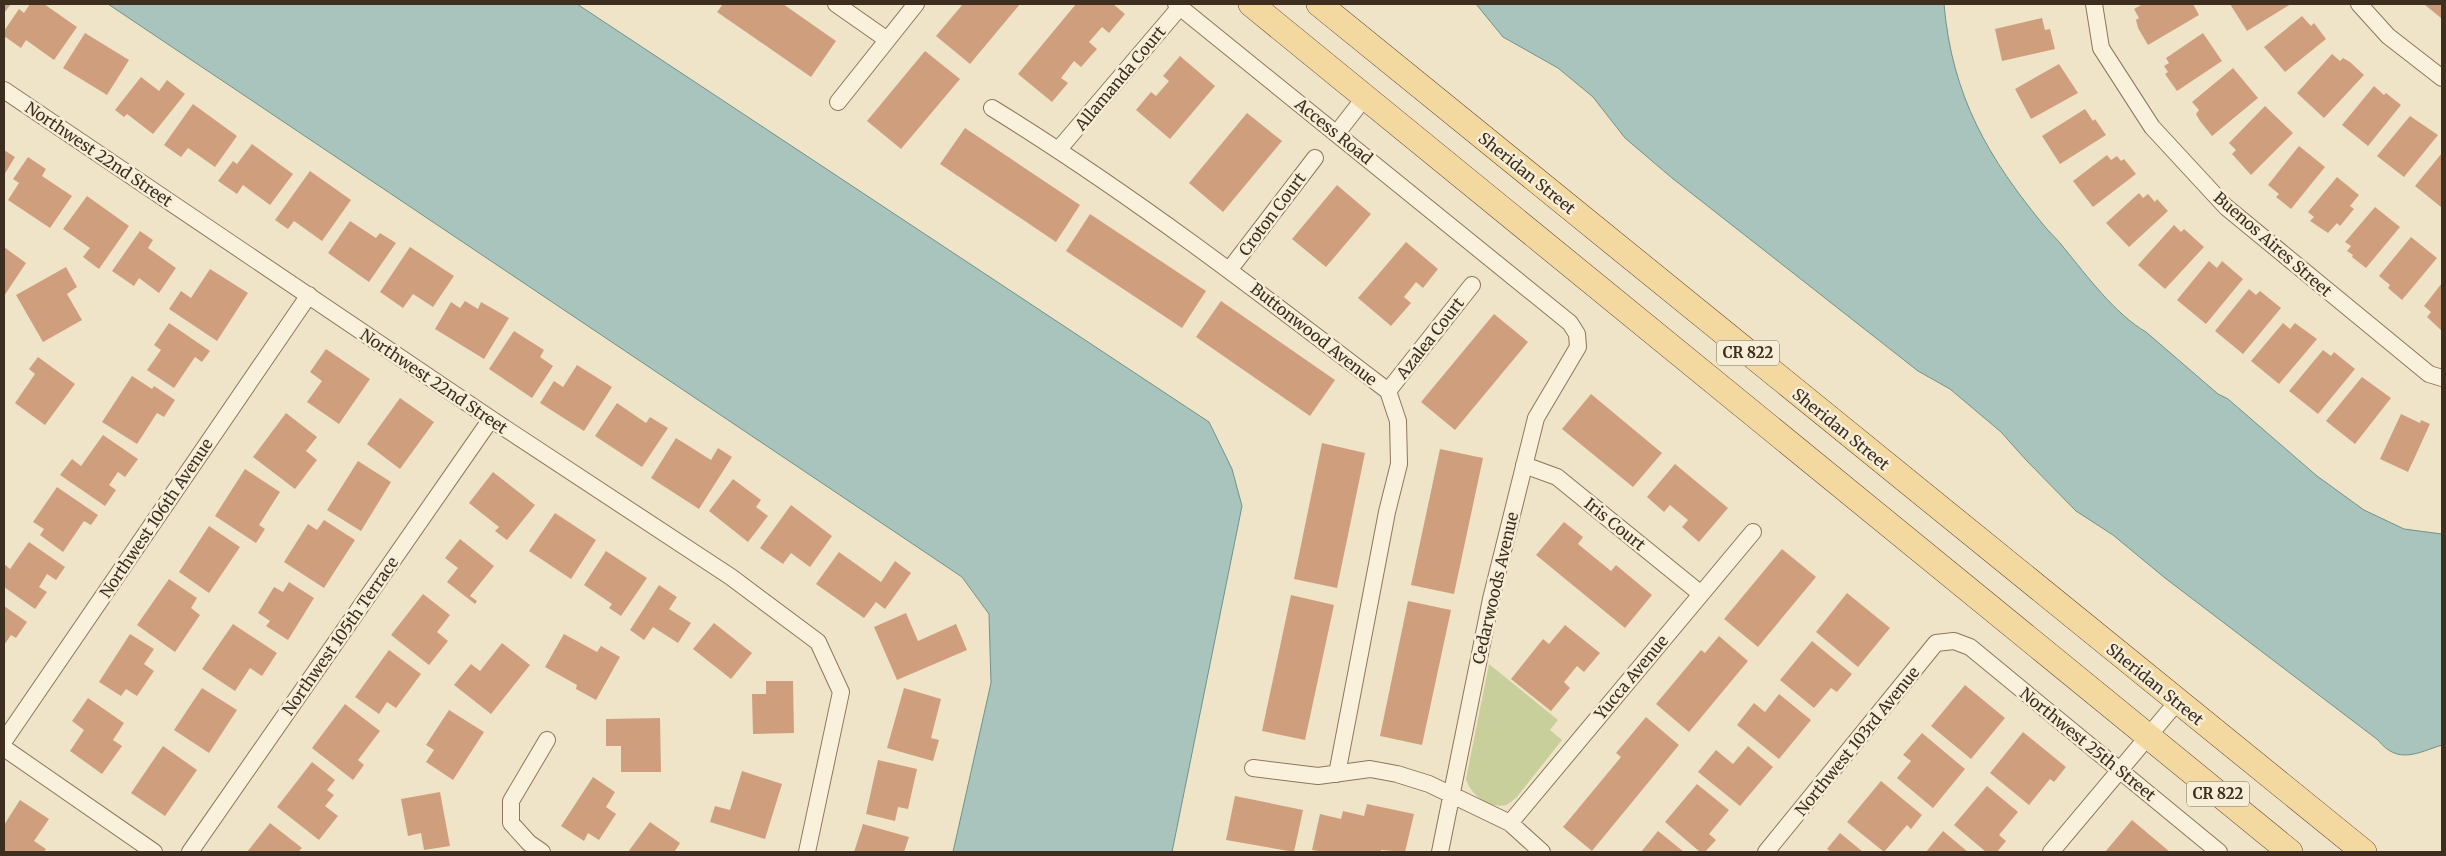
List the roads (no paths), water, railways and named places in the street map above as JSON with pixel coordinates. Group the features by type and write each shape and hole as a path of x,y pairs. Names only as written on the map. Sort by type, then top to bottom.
{"main road":[{"name":"CR 822","path":"1251,4 2290,852"},
{"name":"Sheridan Street","path":"1319,4 2364,852"}],"street":[{"path":"836,4 886,39"},
{"path":"838,102 886,39 916,4"},
{"name":"Buenos Aires Street","path":"2094,4 2100,48 2152,127 2226,207 2429,374 2442,378"},
{"path":"2359,4 2388,36 2442,78"},
{"name":"Access Road","path":"1178,5 1570,323 1577,334"},
{"name":"Allamanda Court","path":"1059,149 1178,5"},
{"name":"Northwest 22nd Street","path":"4,90 490,419 731,578 818,642 841,692 807,852"},
{"path":"1337,133 1365,97"},
{"name":"Buttonwood Avenue","path":"992,108 1059,149 1230,269 1388,391 1398,421 1399,464 1387,512 1337,774"},
{"name":"Croton Court","path":"1230,269 1315,158"},
{"name":"Azalea Court","path":"1388,391 1472,285"},
{"name":"Northwest 106th Avenue","path":"4,740 309,295"},
{"name":"Cedarwoods Avenue","path":"1440,852 1491,599 1536,418 1578,347 1577,334"},
{"name":"Northwest 105th Terrace","path":"190,852 490,419"},
{"name":"Iris Court","path":"1524,465 1557,477 1700,594"},
{"name":"Yucca Avenue","path":"1510,823 1753,532"},
{"name":"Northwest 25th Street","path":"1954,641 1970,647 2219,852"},
{"name":"Northwest 103rd Avenue","path":"1766,852 1936,643 1954,641"},
{"path":"2051,852 2177,702"},
{"path":"542,852 529,843 511,823 510,801 547,740"},
{"path":"4,748 154,852"},
{"path":"1253,768 1318,776 1370,769 1429,784 1510,823 1542,852"}],"water":[{"path":"108,4 577,4 1209,422 1232,469 1242,506 1172,852 953,852 991,683 989,614 962,577"},
{"path":"1476,4 1944,4 1948,37 1964,97 1990,151 2025,202 2112,305 2218,394 2228,399 2317,476 2364,510 2404,529 2442,534 2442,745 2408,755 2400,755 2385,748 2378,740 2165,578 2113,535 2076,511 2001,432 1950,389 1918,371 1672,178 1625,138 1593,97 1558,68 1503,37"}]}
